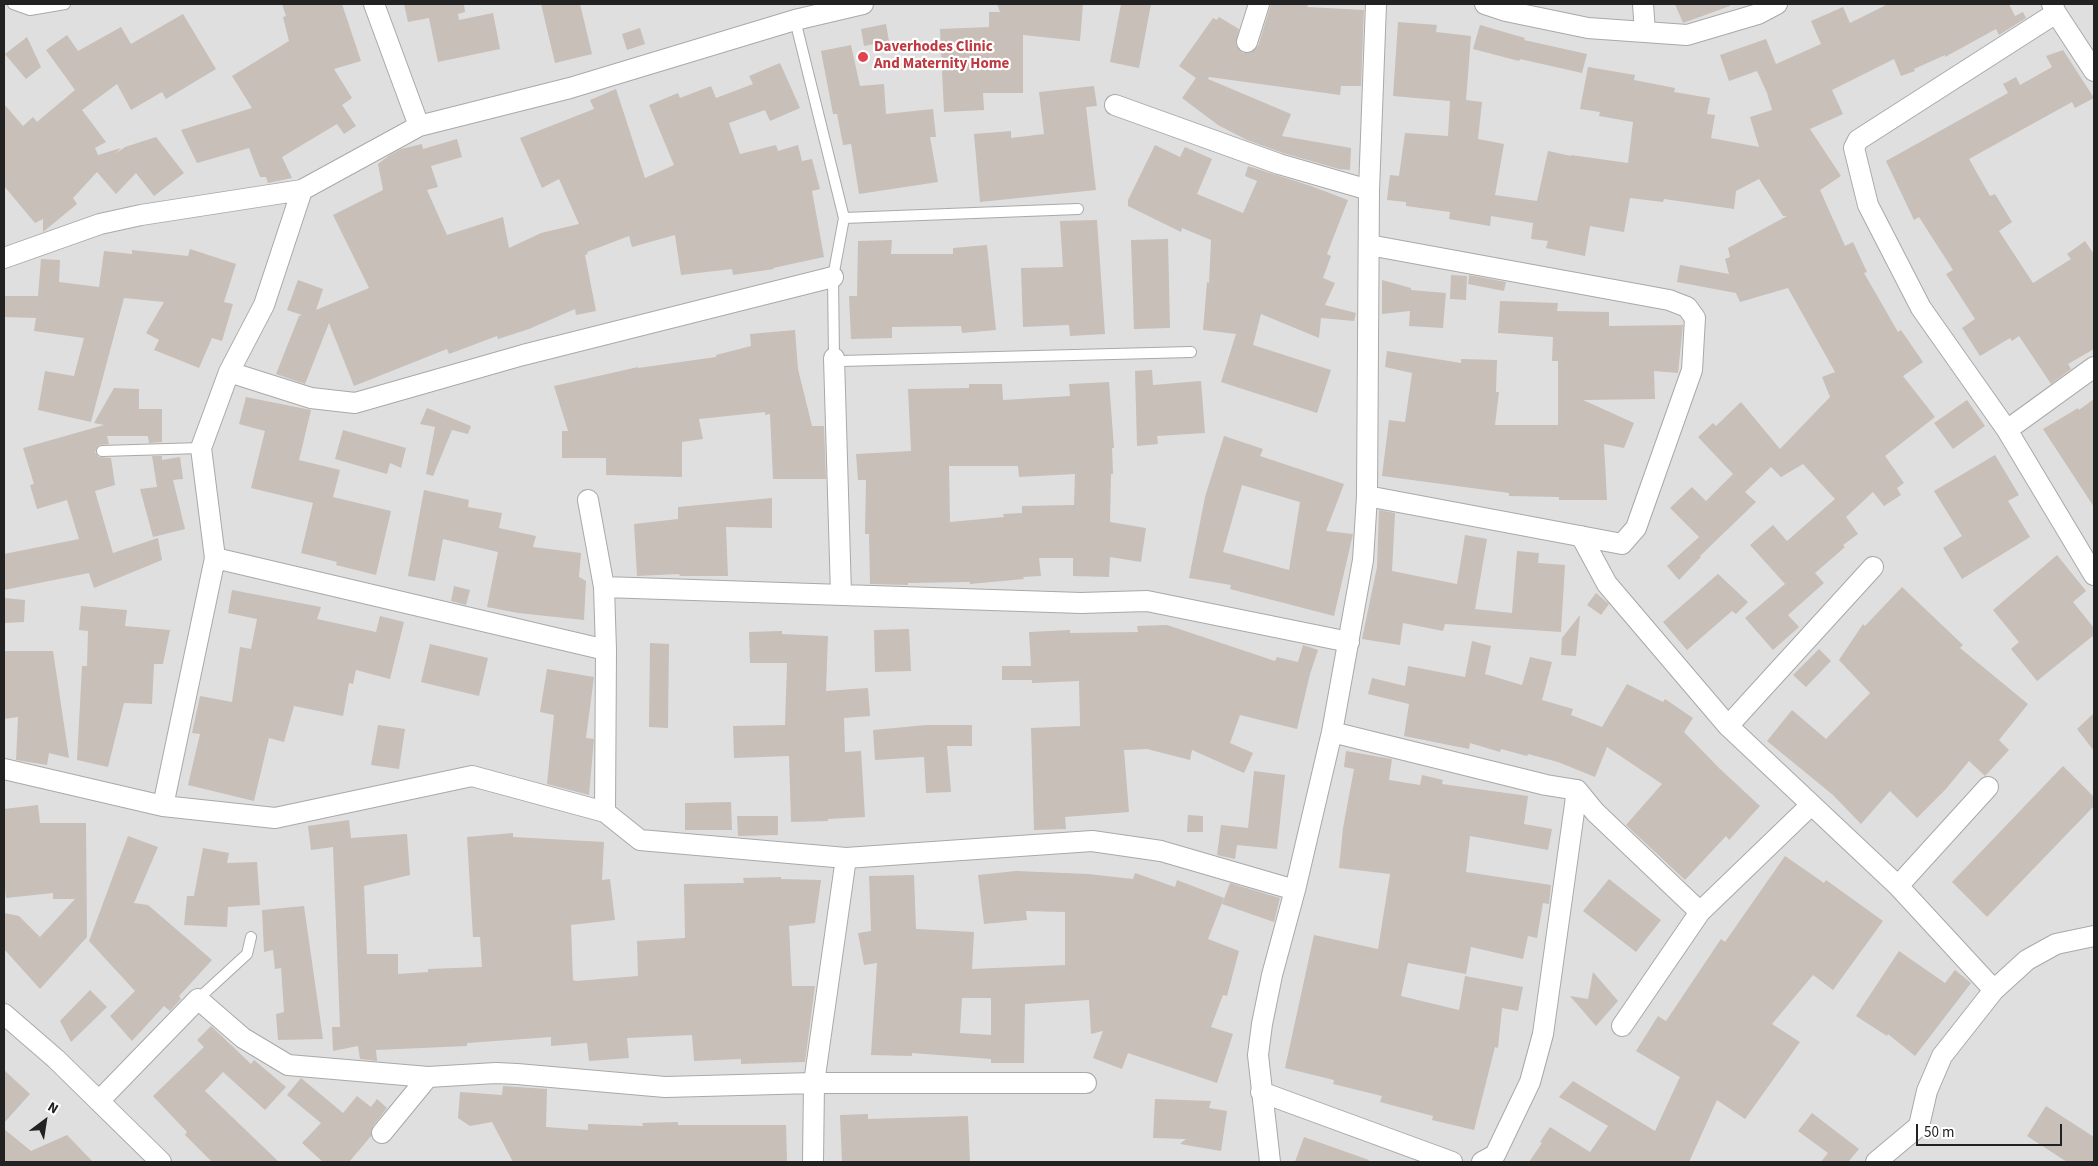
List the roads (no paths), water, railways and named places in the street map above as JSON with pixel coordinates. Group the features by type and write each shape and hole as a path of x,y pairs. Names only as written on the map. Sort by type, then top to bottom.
{"street":[{"path":"374,4 418,126"},
{"path":"4,258 100,224 141,215 302,190 418,126 570,88 796,20 863,4"},
{"path":"1248,42 1259,4"},
{"path":"1270,1162 1258,1055 1262,1024 1272,975 1296,890 1332,732 1363,560 1367,496 1369,190 1376,4"},
{"path":"1485,4 1506,11 1588,28 1688,34 1758,14 1777,4"},
{"path":"1643,4 1645,32"},
{"path":"2094,71 2054,8 1858,140 1854,148 1868,205 1921,308 2007,430 2094,575"},
{"path":"1115,105 1279,164 1369,190"},
{"path":"163,806 215,558 200,448 229,372 264,305 302,190"},
{"path":"1367,496 1622,544 1636,528 1692,370 1696,318 1687,307 1669,300 1369,245"},
{"path":"229,372 311,398 355,403 523,355 833,277"},
{"path":"834,358 841,594"},
{"path":"2007,430 2094,367"},
{"path":"588,500 604,587 606,650 605,812"},
{"path":"1582,536 1608,584 1728,726 1898,886 1994,990"},
{"path":"215,558 606,650"},
{"path":"1728,726 1873,567"},
{"path":"604,587 1081,603 1147,601 1348,642"},
{"path":"1332,732 1546,785 1577,790 1596,812 1700,912"},
{"path":"4,769 163,806 275,818 472,776 605,812 640,840 846,858 1092,841 1161,851 1296,890"},
{"path":"1898,886 1988,787"},
{"path":"1482,1162 1495,1155 1530,1082 1543,1034 1577,790"},
{"path":"1622,1026 1700,912 1810,805"},
{"path":"813,1162 814,1083 846,858"},
{"path":"1876,1162 1919,1126 1927,1091 1942,1056 1994,990 2027,960 2056,944 2094,936"},
{"path":"99,1101 198,999 243,1038 288,1064 428,1076 496,1073 664,1087 814,1083 1086,1083"},
{"path":"4,1014 56,1059 161,1162"},
{"path":"382,1133 428,1076"},
{"path":"1262,1092 1452,1162"}],"lane":[{"path":"13,4 30,10 65,4"},
{"path":"796,20 844,218 833,277 834,358 841,361 1191,352"},
{"path":"844,218 1078,209"},
{"path":"102,450 200,448"},
{"path":"198,999 247,954 251,937"}],"place":[{"name":"Daverhodes Clinic And Maternity Home","path":"863,57"}]}
